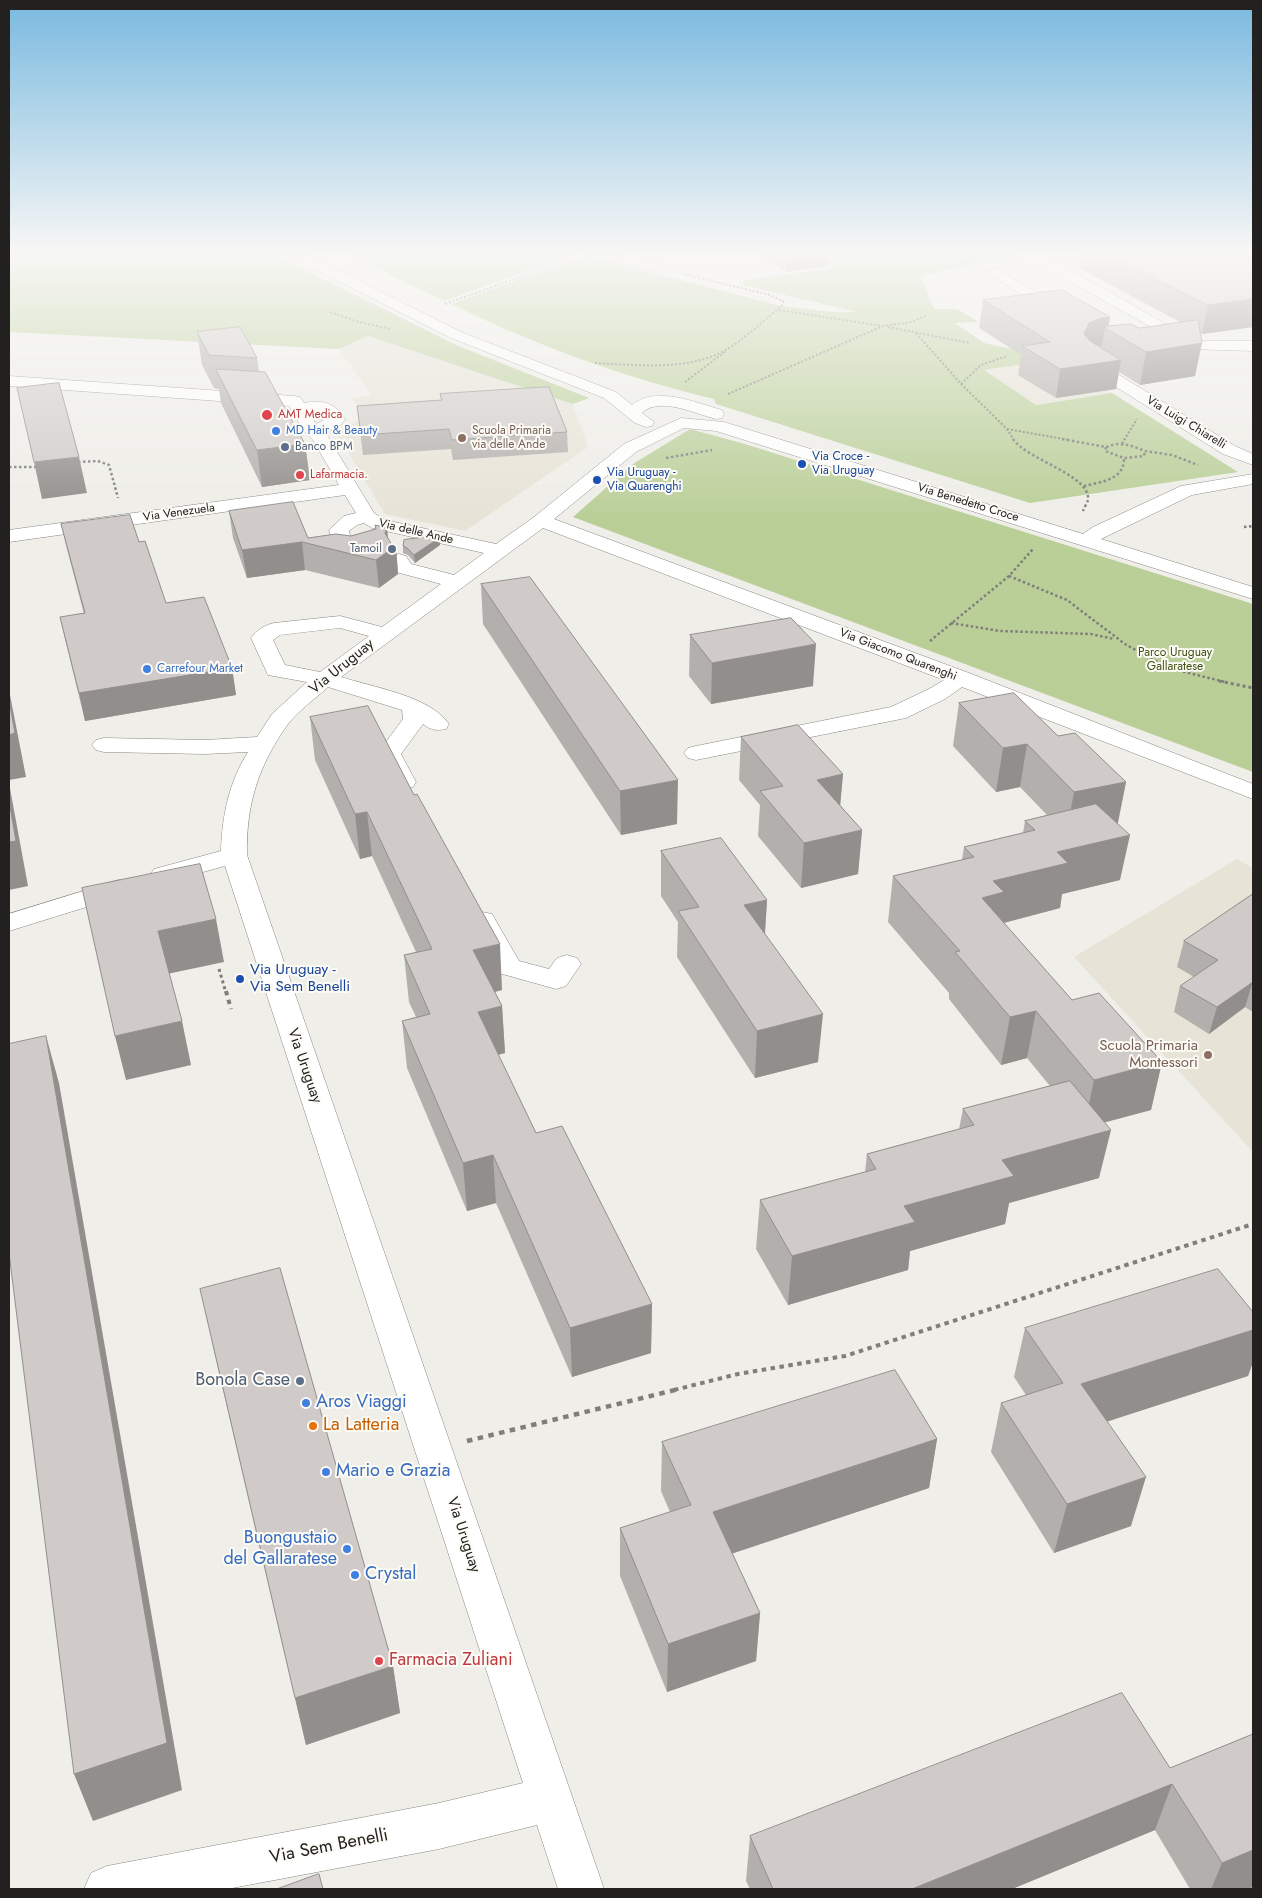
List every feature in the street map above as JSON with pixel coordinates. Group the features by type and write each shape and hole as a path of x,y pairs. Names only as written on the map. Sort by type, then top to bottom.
{"street":[{"path":"467,340 610,395 635,416 657,424 686,415"},
{"path":"497,340 534,355 623,385"},
{"path":"1183,340 1193,345"},
{"path":"1148,347 1193,345 1253,346"},
{"name":"Via Luigi Chiarelli","path":"1106,352 1091,356 1089,363 1229,450 1253,460"},
{"path":"9,381 294,401 299,409 326,406 330,408 337,419 314,431"},
{"path":"638,390 663,401"},
{"path":"630,448 637,437 635,416 637,407 648,402 663,401"},
{"name":"Via Benedetto Croce","path":"663,401 679,402 686,415 1092,536 1253,579"},
{"name":"Via delle Ande","path":"299,409 320,437 367,517 379,524 500,551"},
{"name":"Via Uruguay","path":"581,1889 435,1450 265,952 234,855 234,826 238,803 252,764 280,719 324,679 541,521 630,448 686,415"},
{"path":"1092,536 1187,490 1253,478"},
{"name":"Via Venezuela","path":"9,536 349,489"},
{"path":"367,517 351,520 339,530 343,547 341,550 344,555 352,557 387,550 403,568 457,582"},
{"name":"Via Giacomo Quarenghi","path":"541,521 961,678 1253,792"},
{"name":"Via Benedetto Croce","path":"1092,536 1253,593"},
{"path":"384,634 340,622 274,629 262,638 276,670 324,679 412,706 438,724"},
{"path":"696,753 898,713 937,694 961,678"},
{"path":"412,706 414,719 389,754 418,805"},
{"path":"104,745 205,747 263,744"},
{"path":"9,923 234,855"},
{"path":"470,899 509,967 556,980 567,964"},
{"name":"Via Sem Benelli","path":"106,1889 439,1826 551,1799"}],"path":[{"path":"683,384 740,340"},
{"path":"723,396 853,340"},
{"path":"922,340 961,384 1007,429 1015,442 1027,453 1060,469 1084,486 1088,499 1086,508 1078,516"},
{"path":"948,340 970,344"},
{"path":"593,363 641,367 675,364 708,357 730,347"},
{"path":"961,384 977,366 990,360 1007,356"},
{"path":"1007,429 1106,447 1116,444 1129,445 1145,451 1172,455 1199,465"},
{"path":"1106,447 1105,451 1112,456 1124,459 1136,459 1144,456 1145,451"},
{"path":"661,459 717,449"},
{"path":"1084,486 1108,480 1121,473 1125,464 1124,459"},
{"path":"76,462 100,461 109,466 125,520"},
{"path":"9,467 42,466"},
{"path":"1244,527 1253,526"},
{"path":"926,644 1008,576 1038,544"},
{"path":"1008,576 1043,588 1072,604 1139,653 1175,669 1212,680 1253,688"},
{"path":"951,623 1015,633 1091,634 1105,636 1122,642"},
{"path":"219,969 230,1008"},
{"path":"435,1450 506,1430 738,1374 845,1356 1253,1224"}],"shaded area":[{"name":"Scuola Primaria via delle Ande","path":"360,340 379,340 573,404 588,447 465,531 385,514 335,430 365,418 352,398 371,395 339,349"},
{"path":"1057,359 1112,393 1036,405 983,370"},
{"name":"Scuola Primaria Montessori","path":"1237,859 1253,868 1253,1152 1074,957"}],"green space":[{"path":"156,340 360,340 339,349"},
{"path":"379,340 445,340 589,398 573,404"},
{"path":"531,340 979,340 984,343 1057,359 984,370 1036,405 1112,393 1238,472 1030,503 716,404 714,399 646,381"},
{"name":"Parco Uruguay Gallaratese","path":"690,429 745,444 1253,604 1253,772 573,517 633,464"}],"building":[{"path":"201,340 247,340 257,358 209,355"},
{"path":"1046,340 1089,340 1121,360 1060,369 1022,346 1050,342"},
{"path":"1125,340 1201,340 1202,343 1146,352"},
{"path":"216,369 265,372 305,444 257,450"},
{"path":"59,383 79,457 34,462 17,388"},
{"path":"549,387 567,432 452,440 449,429 361,435 357,406 442,400 440,394"},
{"path":"293,502 308,538 336,534 351,536 376,529 375,525 387,528 385,533 392,545 396,546 376,560 302,542 242,550 229,511"},
{"path":"130,515 139,542 145,541 166,603 204,597 232,668 79,693 60,617 85,613 61,524"},
{"path":"433,536 439,538 414,555 403,546 404,540"},
{"path":"530,577 678,780 620,791 481,584"},
{"path":"791,618 816,644 712,663 690,635"},
{"path":"1014,693 1058,736 1075,733 1126,782 1074,792 1027,744 1003,748 959,703"},
{"path":"9,700 15,733 9,735"},
{"path":"368,706 414,795 417,794 500,944 473,950 502,1006 478,1012 536,1133 562,1126 652,1304 570,1328 493,1155 463,1163 402,1021 430,1014 404,955 432,949 367,812 355,814 310,717"},
{"path":"798,725 843,774 817,780 862,830 804,843 760,791 783,786 741,737"},
{"path":"9,801 16,841 9,842"},
{"path":"1096,804 1130,835 1057,852 1068,863 993,881 1004,892 982,898 1072,1000 1099,993 1162,1062 1094,1080 1036,1011 1010,1017 955,952 960,951 893,876 974,857 964,847 1035,830 1025,821"},
{"path":"721,838 767,900 744,905 823,1014 757,1031 678,911 699,907 661,851"},
{"path":"200,864 216,919 158,931 182,1021 115,1036 82,888"},
{"path":"1253,894 1253,982 1217,1007 1180,986 1218,960 1184,941"},
{"path":"46,1036 167,1743 74,1774 9,1253 9,1044"},
{"path":"1070,1081 1111,1130 1002,1160 1014,1176 904,1206 915,1222 792,1256 760,1200 876,1169 867,1154 974,1125 963,1109"},
{"path":"280,1268 393,1666 295,1698 200,1289"},
{"path":"1218,1269 1253,1312 1253,1330 1081,1384 1146,1477 1067,1504 1001,1403 1063,1383 1025,1328"},
{"path":"895,1370 937,1439 713,1512 760,1613 668,1644 620,1528 691,1505 662,1442"},
{"path":"1122,1693 1170,1768 1253,1734 1253,1850 1222,1863 1172,1784 912,1889 773,1889 750,1836"},
{"path":"319,1874 323,1889 277,1889"}],"place":[{"name":"AMT Medica","path":"267,415"},
{"name":"MD Hair & Beauty","path":"276,431"},
{"name":"Scuola Primaria via delle Ande","path":"462,438"},
{"name":"Banco BPM","path":"285,447"},
{"name":"Via Croce - Via Uruguay","path":"802,464"},
{"name":"Lafarmacia.","path":"300,475"},
{"name":"Via Uruguay - Via Quarenghi","path":"597,480"},
{"name":"Tamoil","path":"392,549"},
{"name":"Carrefour Market","path":"147,669"},
{"name":"Via Uruguay - Via Sem Benelli","path":"240,979"},
{"name":"Scuola Primaria Montessori","path":"1208,1055"},
{"name":"Bonola Case","path":"300,1381"},
{"name":"Aros Viaggi","path":"306,1403"},
{"name":"La Latteria","path":"313,1426"},
{"name":"Mario e Grazia","path":"326,1472"},
{"name":"Buongustaio del Gallaratese","path":"347,1549"},
{"name":"Crystal","path":"355,1575"},
{"name":"Farmacia Zuliani","path":"379,1661"}]}
